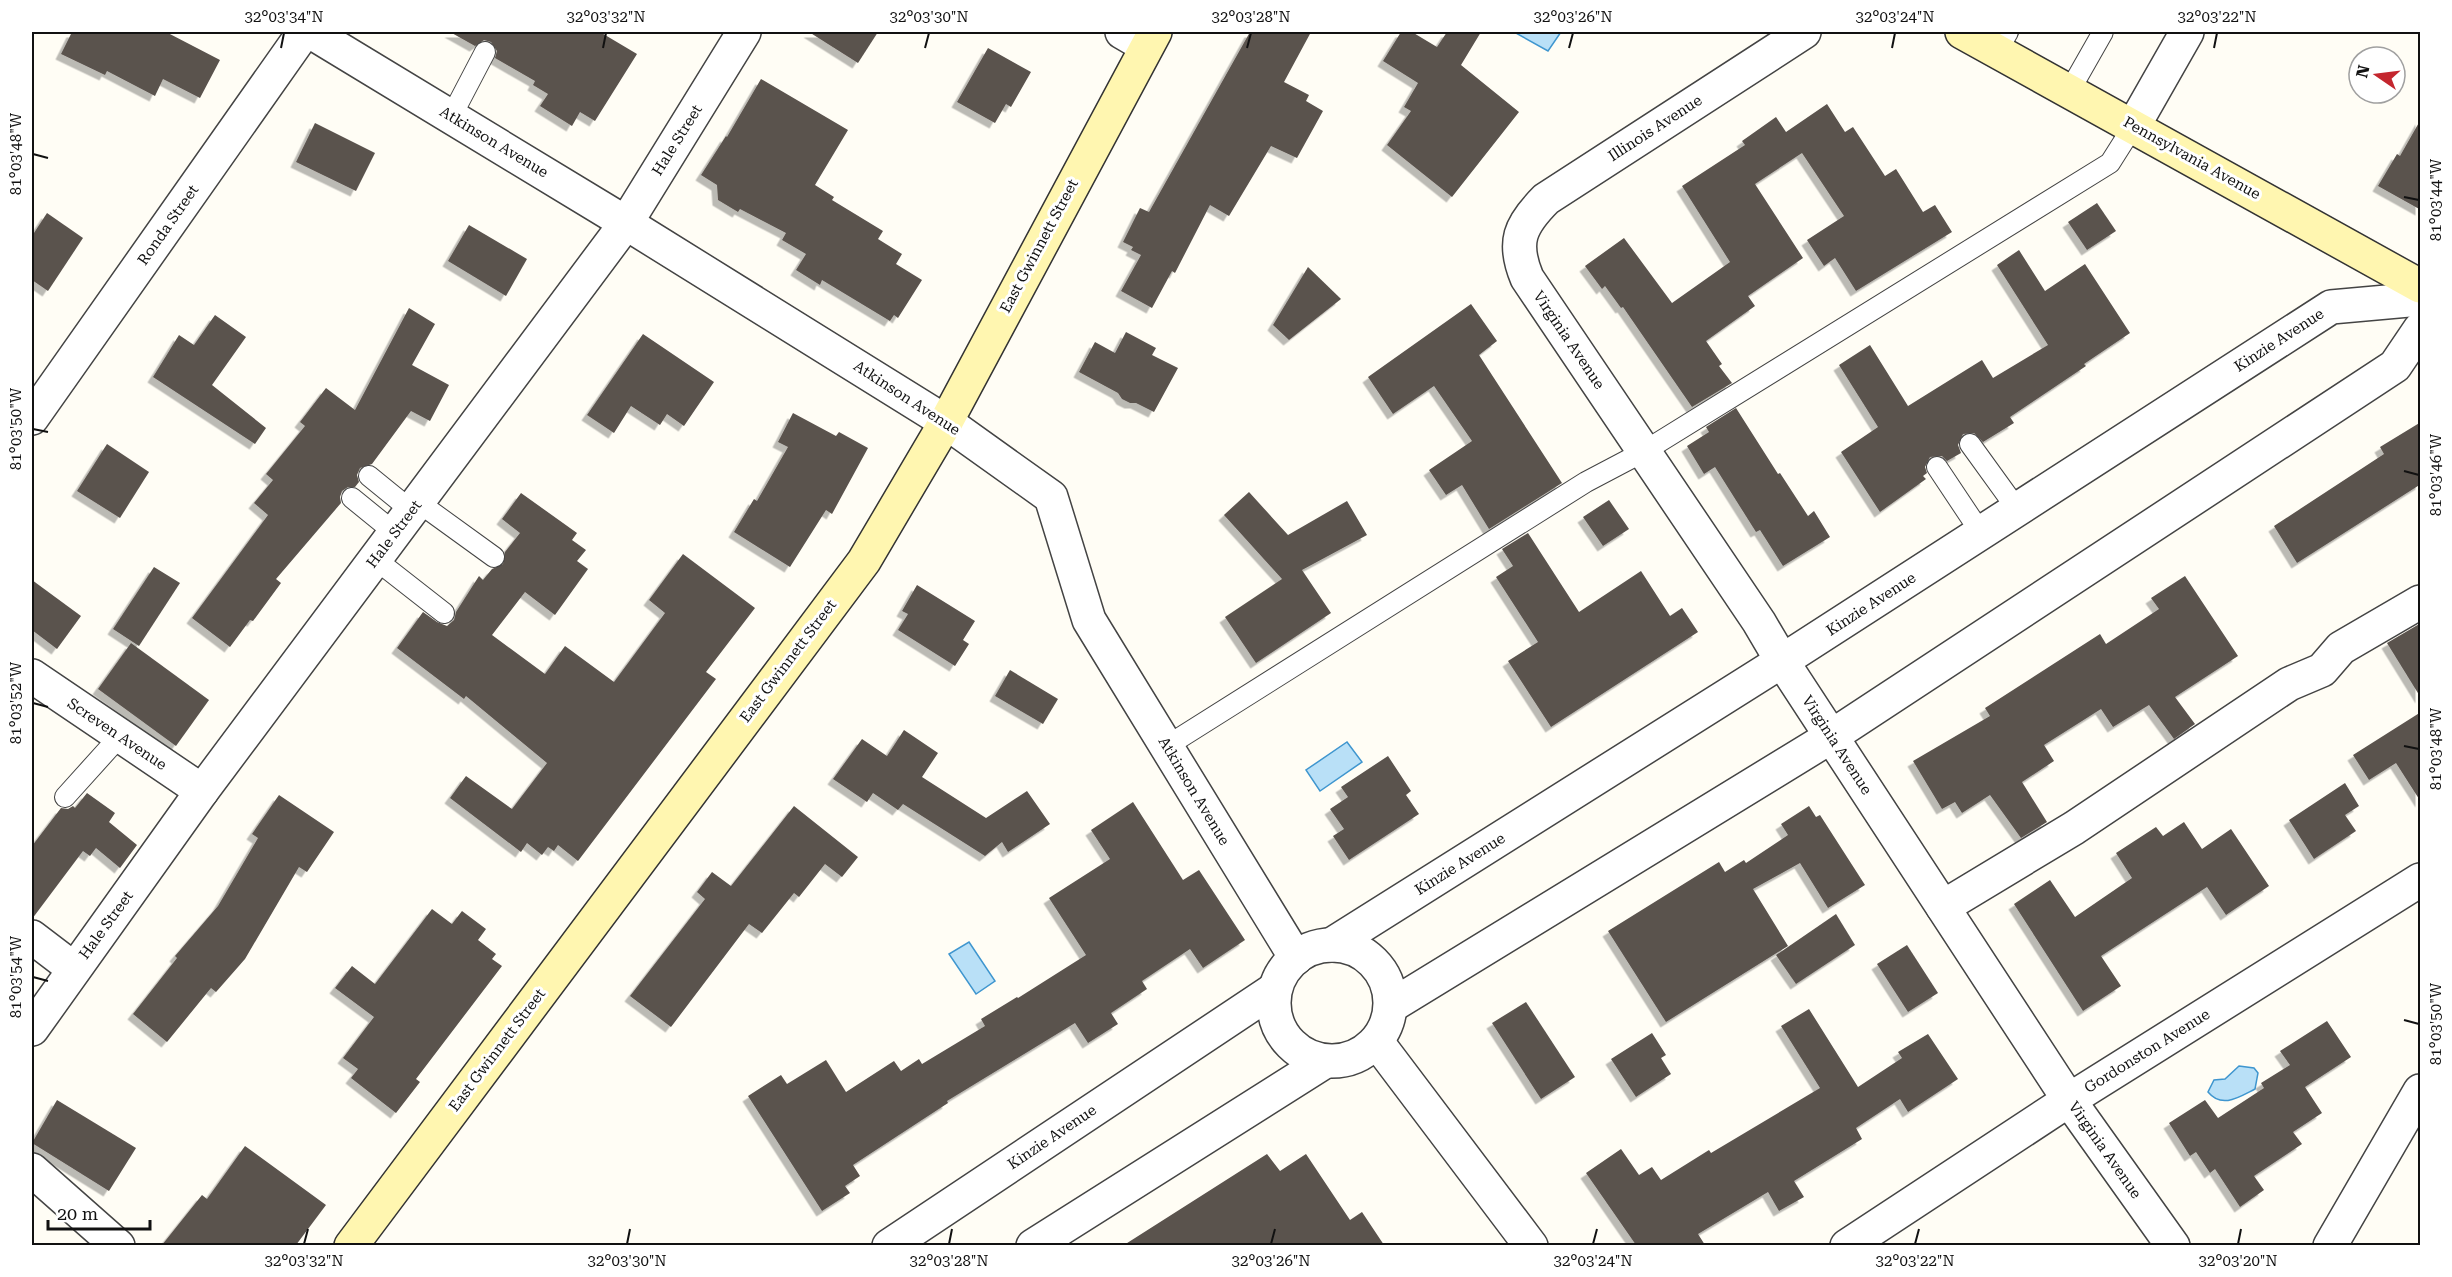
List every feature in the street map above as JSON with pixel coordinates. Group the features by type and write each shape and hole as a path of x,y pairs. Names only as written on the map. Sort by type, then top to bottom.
{"main road":[{"name":"Pennsylvania Avenue","path":"1962,32 2003,41 2070,90 2421,286"},
{"name":"East Gwinnett Street","path":"351,1245 864,561 946,422 1141,36"}],"street":[{"name":"Ronda Street","path":"32,418 304,32"},
{"name":"Atkinson Avenue","path":"311,32 626,223 946,422 1051,497 1089,620 1296,958"},
{"name":"Hale Street","path":"32,1029 202,791 626,223 744,32"},
{"name":"Illinois Avenue","path":"1519,237 1530,215 1546,198 1804,32"},
{"path":"2133,125 2187,32"},
{"name":"Virginia Avenue","path":"1519,237 1519,258 1527,278 1759,621 1782,661 2069,1100 2173,1245"},
{"name":"Kinzie Avenue","path":"1331,945 1782,661 2331,307 2421,299"},
{"path":"1391,1006 1832,736 2395,366 2421,329"},
{"path":"1943,907 2074,828 2289,684 2322,670 2341,648 2421,602"},
{"name":"Screven Avenue","path":"32,676 202,791"},
{"name":"Gordonston Avenue","path":"1847,1245 2069,1100 2421,880"},
{"path":"32,937 74,969"},
{"path":"1331,945 1350,948 1367,956 1380,970 1388,987 1391,1006 1387,1024 1377,1042 1343,1061 1324,1062 1305,1056 1290,1044 1279,1028 1274,1008 1275,989 1283,972 1296,958 1312,949 1331,945"},
{"name":"Kinzie Avenue","path":"889,1245 1275,989"},
{"path":"1377,1042 1531,1245"},
{"path":"1033,1245 1324,1062"},
{"path":"2330,1245 2421,1091"},
{"path":"32,1170 118,1245"}],"lane":[{"path":"2070,90 2085,50 2103,32"},
{"path":"452,117 485,52"},
{"path":"1167,746 1587,482 1643,452 2110,163 2133,125"},
{"path":"1970,444 2017,509"},
{"path":"1937,467 1981,533"},
{"path":"369,476 408,515"},
{"path":"352,498 408,515 494,557"},
{"path":"375,560 444,613"},
{"path":"65,797 120,736"}],"water":[{"path":"1514,32 1561,32 1548,51"},
{"path":"1347,742 1362,762 1320,791 1306,770"},
{"path":"969,942 995,981 976,994 949,954"},
{"path":"2239,1066 2254,1068 2258,1073 2255,1089 2225,1101 2213,1097 2208,1092 2214,1080 2225,1079"}],"building":[{"path":"72,32 166,32 220,60 200,98 163,79 155,96 107,71 105,75 61,54"},
{"path":"450,32 600,32 637,54 595,121 580,112 572,126 540,106 548,94 533,85 535,81 495,58 497,51 491,42 484,40 475,46"},
{"path":"809,32 878,32 858,63"},
{"path":"1250,32 1311,32 1284,82 1309,95 1306,101 1323,111 1297,158 1271,146 1229,216 1210,205 1175,273 1172,271 1152,308 1121,291 1141,255 1131,250 1133,247 1123,242 1140,208 1149,212"},
{"path":"1401,32 1412,32 1437,47 1447,32 1481,32 1461,65 1519,112 1452,197 1387,145 1411,111 1404,107 1418,83 1383,61"},
{"path":"988,48 1031,72 1011,107 1006,104 995,123 957,102"},
{"path":"761,79 848,130 815,185 834,197 832,200 883,231 878,239 902,254 896,264 922,280 898,318 894,315 890,321 822,280 820,285 796,270 806,254 782,240 786,233 740,209 738,212 718,200 717,185 701,175 727,137"},
{"path":"1827,104 1845,132 1853,127 1885,176 1896,169 1923,212 1935,205 1952,232 1856,291 1835,258 1824,266 1807,240 1844,216 1802,153 1755,184 1803,258 1748,296 1755,306 1706,341 1722,364 1719,366 1732,383 1692,407 1623,307 1621,308 1605,286 1602,289 1585,266 1624,238 1672,303 1730,262 1682,186 1745,145 1742,141 1776,117 1786,132"},
{"path":"2421,119 2421,210 2378,186 2397,154 2400,156"},
{"path":"315,123 375,153 356,191 296,162"},
{"path":"2097,203 2116,231 2087,250 2068,222"},
{"path":"47,213 83,238 48,291 32,280 32,236"},
{"path":"469,225 527,259 506,296 448,261"},
{"path":"2019,250 2045,291 2085,264 2130,333 2084,364 2086,366 2010,417 2014,423 1983,442 1974,433 1963,434 1958,445 1961,453 1947,461 1942,456 1930,457 1925,467 1927,473 1923,476 1926,479 1880,512 1841,452 1878,427 1839,365 1870,345 1908,406 1982,360 1993,378 2048,345 1997,265"},
{"path":"1308,267 1341,299 1289,340 1273,325"},
{"path":"1471,304 1497,341 1479,355 1562,483 1489,529 1462,485 1446,495 1429,470 1472,441 1434,386 1393,414 1368,377"},
{"path":"409,308 435,324 412,365 449,385 430,421 411,411 372,464 360,468 357,475 359,482 355,487 348,487 342,491 341,503 276,579 281,583 230,647 192,618 268,515 254,503 273,480 266,474 305,426 300,422 326,388 355,410"},
{"path":"215,315 246,337 212,385 266,428 255,444 153,377 179,335 194,345"},
{"path":"1126,332 1156,348 1152,355 1178,368 1154,412 1122,399 1118,393 1079,372 1095,342 1115,353"},
{"path":"643,334 714,382 684,426 667,414 660,425 631,406 614,433 587,415"},
{"path":"1736,408 1808,516 1814,511 1830,537 1783,566 1760,530 1756,532 1715,467 1704,474 1687,446 1709,432 1706,427"},
{"path":"793,413 836,436 839,432 868,448 832,514 826,510 790,567 734,532 754,499 757,501 788,447 778,442"},
{"path":"2421,422 2421,484 2297,563 2274,526 2384,454 2380,447"},
{"path":"107,444 149,472 120,518 77,491"},
{"path":"1249,492 1288,535 1347,501 1367,535 1302,570 1331,613 1256,663 1225,617 1282,579 1224,515"},
{"path":"521,493 577,533 572,540 586,550 577,561 588,569 555,615 525,592 492,635 545,674 565,646 614,682 665,613 649,600 683,554 755,608 706,672 716,679 578,861 558,845 554,851 548,847 542,855 527,843 521,852 450,798 466,776 512,809 547,763 466,696 464,699 397,648 423,612 447,626 454,620 456,612 479,576 483,580 492,569 503,564 505,552 520,533 502,519"},
{"path":"1609,500 1629,529 1603,546 1583,517"},
{"path":"1528,533 1579,612 1641,571 1670,616 1682,608 1698,632 1551,727 1508,661 1538,642 1496,577 1513,566 1502,549"},
{"path":"154,567 180,583 139,646 113,629"},
{"path":"2185,576 2238,656 2175,697 2195,724 2174,739 2149,705 2113,727 2101,709 2044,745 2054,761 2022,782 2047,822 2021,838 1990,795 1962,813 1955,802 1942,809 1913,761 1990,716 1985,708 2100,634 2106,644 2159,609 2151,598"},
{"path":"32,580 81,616 57,649 32,630"},
{"path":"917,585 975,621 963,640 969,644 955,666 898,630 908,614 902,611"},
{"path":"2421,623 2421,698 2387,643"},
{"path":"131,643 209,700 176,746 98,689"},
{"path":"1010,670 1058,699 1043,724 995,696"},
{"path":"2421,712 2421,802 2396,763 2369,780 2353,755"},
{"path":"904,730 938,753 922,777 986,818 1027,791 1050,824 1008,852 1002,842 985,856 903,804 898,810 873,793 867,802 833,779 862,739 887,756"},
{"path":"1388,756 1411,791 1406,795 1419,814 1349,860 1333,836 1344,829 1330,809 1348,797 1341,787"},
{"path":"2345,783 2359,806 2345,815 2356,831 2314,859 2289,820"},
{"path":"87,793 115,813 109,822 137,845 120,868 96,848 90,856 83,851 32,919 32,846 61,808 68,809 73,806 75,808"},
{"path":"279,795 334,832 307,872 299,867 245,959 216,992 211,988 167,1042 133,1014 177,958 175,956 218,906 258,838 252,834"},
{"path":"1133,802 1183,880 1199,870 1245,940 1203,968 1190,949 1142,981 1147,989 1111,1013 1118,1024 1088,1043 1075,1023 947,1101 948,1103 853,1165 860,1176 845,1186 850,1193 822,1211 748,1096 781,1075 787,1084 826,1060 846,1092 894,1061 901,1071 919,1059 922,1064 985,1026 981,1019 1086,955 1049,898 1110,859 1091,830"},
{"path":"794,806 858,857 842,877 825,864 799,897 794,893 762,933 749,924 671,1027 630,996 705,899 697,892 712,872 731,886"},
{"path":"1809,806 1816,817 1820,815 1865,885 1828,908 1800,863 1753,889 1788,946 1666,1022 1608,931 1719,862 1725,872 1744,860 1746,863 1788,835 1781,824"},
{"path":"2184,822 2202,849 2231,829 2269,886 2226,915 2207,887 2101,956 2121,986 2083,1011 2014,904 2050,880 2075,917 2132,878 2116,853 2156,827 2163,836"},
{"path":"432,909 452,924 462,911 486,929 478,940 496,954 492,959 502,966 416,1079 420,1082 396,1113 351,1078 358,1069 343,1058 374,1017 335,988 352,966 375,984"},
{"path":"1836,914 1855,945 1796,984 1776,955"},
{"path":"1907,945 1938,993 1908,1012 1877,964"},
{"path":"1526,1002 1575,1077 1541,1099 1492,1023"},
{"path":"1809,1009 1858,1087 1902,1058 1898,1052 1928,1034 1958,1079 1908,1112 1900,1099 1856,1128 1862,1139 1794,1181 1804,1197 1779,1211 1768,1192 1698,1234 1705,1245 1636,1245 1586,1173 1621,1149 1639,1175 1652,1167 1661,1180 1709,1150 1711,1153 1820,1088 1781,1026"},
{"path":"2327,1021 2351,1057 2305,1087 2322,1113 2293,1132 2302,1144 2254,1176 2264,1190 2240,1207 2215,1169 2210,1173 2196,1152 2190,1156 2169,1123 2205,1100 2218,1118 2264,1088 2261,1083 2290,1065 2280,1051"},
{"path":"1652,1033 1666,1055 1661,1058 1671,1074 1636,1097 1611,1059"},
{"path":"57,1100 136,1148 109,1191 32,1143"},
{"path":"245,1146 326,1205 296,1245 162,1245 202,1195 207,1199"},
{"path":"1267,1154 1280,1171 1306,1154 1350,1220 1362,1212 1384,1245 1124,1245"}]}
